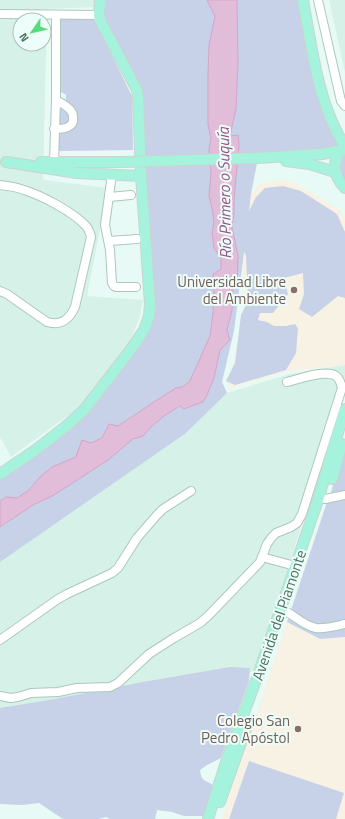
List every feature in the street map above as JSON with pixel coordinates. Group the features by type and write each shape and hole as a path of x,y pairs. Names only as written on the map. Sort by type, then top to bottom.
{"main road":[{"path":"0,474 34,451 80,414 129,352 144,330 149,316 150,304 141,176 137,90 100,20 100,0"},
{"path":"303,0 326,109 344,148"},
{"path":"3,162 123,162 258,158 322,154 344,148"},
{"path":"344,148 339,154 335,163 335,172 340,184 345,188"},
{"path":"258,158 309,164 335,172"},
{"path":"3,162 77,173 141,176"},
{"name":"Avenida del Piamonte","path":"208,819 225,765 257,678 318,500 345,409"},
{"name":"Avenida del Piamonte","path":"215,819 287,612 345,434"}],"street":[{"path":"318,0 341,101 345,106"},
{"path":"0,14 99,15"},
{"path":"54,162 56,15"},
{"path":"54,130 67,128 74,121 71,110 56,100"},
{"path":"112,174 105,225 109,241 112,283 116,287 136,287"},
{"path":"0,185 24,190 59,206 72,214 86,226 91,237 75,307 70,317 65,321 54,324 47,322 0,291"},
{"path":"109,197 131,195"},
{"path":"109,241 137,239"},
{"path":"0,696 11,698 31,693 58,692 77,688 110,687 118,683 150,654 200,623 209,615 261,559 267,544 272,537 276,533 297,523 302,514 342,388 341,382 336,376 330,374 316,374 288,382"},
{"path":"0,640 58,599 112,573 118,568 137,538 157,515 190,491"},
{"path":"325,499 345,495"},
{"path":"261,559 294,569"},
{"path":"287,612 315,628 345,624"}],"shaded area":[{"path":"0,0 95,0 94,7 47,9 47,12 12,12 12,52 46,52 43,180 108,188 87,296 143,300 139,320 125,350 81,406 11,457 0,437"},
{"path":"100,0 207,0 215,16 209,45 208,74 208,125 211,138 209,149 211,173 209,196 214,222 212,233 214,248 221,258 221,269 213,275 213,313 210,336 190,381 182,387 176,388 118,426 109,424 102,438 91,443 76,457 52,467 40,477 29,490 17,498 6,497 0,501 0,474 77,417 147,324 138,97 100,20"},
{"path":"237,0 303,0 316,67 345,146 258,158 249,211 256,197 265,188 283,186 301,191 337,214 345,232 345,298 338,296 312,317 299,309 304,294 303,273 284,278 288,294 273,313 260,313 258,320 267,322 274,326 295,324 298,328 296,353 286,370 235,385 226,381 235,363 241,315 248,301 246,256 244,252 234,331 222,382 227,393 186,433 0,562 0,527 33,505 54,495 108,460 133,439 143,436 164,416 181,406 185,409 203,402 207,395 214,378 220,350 230,340 227,330 232,310 233,287 238,256 232,227 239,145 238,135 230,136 236,108 238,63"},
{"path":"329,0 345,0 345,72"},
{"path":"60,18 92,18 96,23 132,96 133,150 59,151 59,132 73,127 66,104 66,95 58,90"},
{"path":"59,107 67,112 69,116 70,121 66,125 60,125 59,123"},
{"path":"345,155 345,180 341,167"},
{"name":"Universidad Libre del Ambiente","path":"284,180 297,184 341,210 345,220 345,365 289,371 228,389 243,315 243,264 251,194 261,183"},
{"path":"345,365 345,386 256,671 0,710 0,556 186,433 227,393 290,374"},
{"path":"345,443 345,493 330,496"},
{"path":"345,499 345,637 320,639 287,622 327,502"},
{"name":"Colegio San Pedro Apóstol","path":"287,622 319,639 345,637 345,819 222,819"},
{"path":"230,667 250,668 249,681 221,758 200,770 203,779 212,784 208,810 203,816 184,816 172,812 157,810 155,819 110,819 106,817 98,819 63,819 39,803 22,805 0,804 0,708"},
{"path":"249,761 344,793 336,819 229,819"}],"water":[{"name":"Río Primero o Suquía","path":"207,0 237,0 238,63 236,108 230,136 238,135 239,145 232,227 238,256 237,284 233,287 232,310 227,330 230,340 220,350 214,378 203,402 184,409 180,406 164,416 143,436 133,439 108,460 54,495 33,505 0,527 0,501 6,497 17,498 29,490 40,477 52,467 76,457 82,440 91,443 102,438 109,424 118,426 176,388 182,387 190,381 210,336 213,313 213,274 221,269 221,258 214,248 212,233 214,222 209,196 211,173 209,149 211,138 208,125 208,74 209,45 215,16"}],"place":[{"name":"Universidad Libre del Ambiente","path":"294,290"},
{"name":"Colegio San Pedro Apóstol","path":"298,729"}]}
